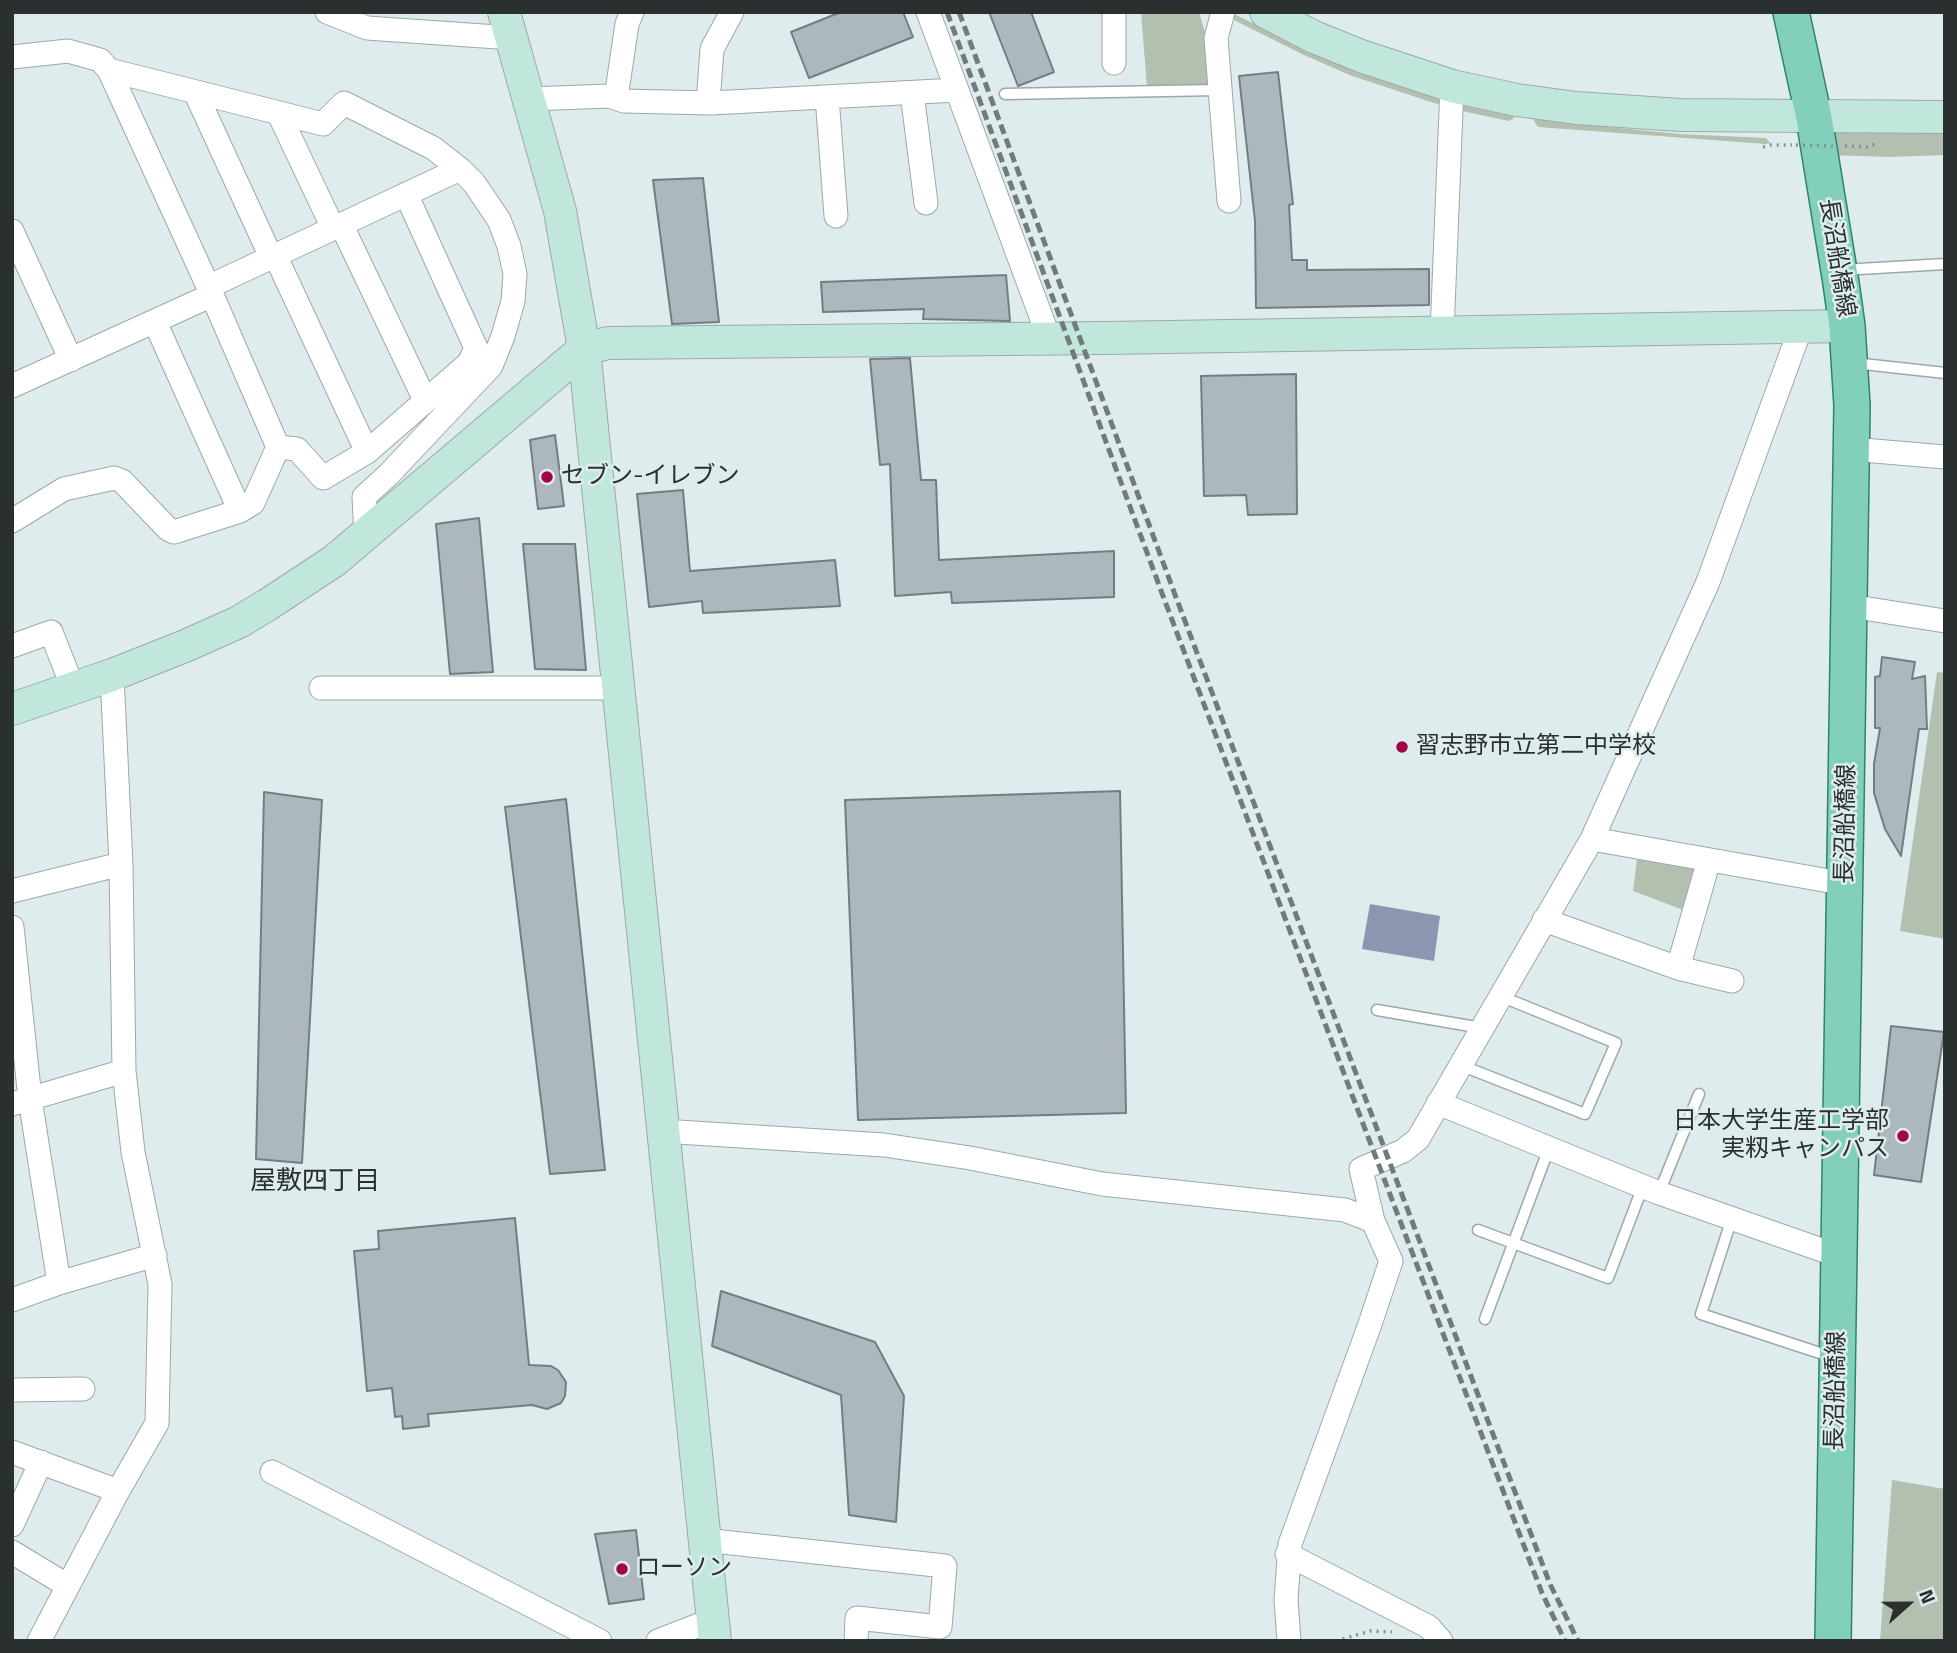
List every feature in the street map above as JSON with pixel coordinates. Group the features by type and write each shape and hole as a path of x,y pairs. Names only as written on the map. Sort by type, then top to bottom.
{"main road":[{"name":"長沼船橋線","path":"1791,12 1805,131 1839,270 1850,363 1850,606 1833,1641"}],"street":[{"path":"616,98 627,24 632,12"},
{"path":"708,103 712,49 732,12"},
{"path":"928,12 1049,338"},
{"path":"1114,12 1114,63"},
{"path":"1223,12 1216,38 1218,90 1229,201"},
{"path":"1268,13 1314,37 1361,56 1452,86 1517,100 1576,108 1680,115 1805,131 1945,117"},
{"path":"339,15 367,28 508,25 560,211 584,349 713,1630 657,1641"},
{"path":"12,57 68,51 100,60 109,70 278,447 253,503 240,511 174,532 122,481 114,478 64,489 12,521"},
{"path":"109,70 323,124 344,103 433,148 474,183 499,220 509,246 515,274 513,301 491,366 364,497 366,535"},
{"path":"1442,333 1452,86"},
{"path":"530,99 616,98 624,101 708,103 957,90"},
{"path":"912,93 926,203"},
{"path":"196,94 367,452"},
{"path":"827,97 836,216"},
{"path":"279,114 425,400"},
{"path":"13,382 71,360 155,322 273,256 460,169"},
{"path":"278,447 297,449 323,478 367,452 469,363 476,348 406,194"},
{"path":"12,231 71,360"},
{"path":"155,322 240,511"},
{"path":"12,709 112,675 239,622 299,586 366,535 584,349 608,343 1847,326"},
{"path":"1289,1641 1287,1554 1391,1261 1373,1222 1361,1170 1403,1151 1418,1139 1592,839 1708,582 1801,327"},
{"path":"1851,449 1945,457"},
{"path":"1850,606 1945,621"},
{"path":"12,646 51,632 73,688"},
{"path":"39,1641 157,1423 160,1284 132,1152 124,1071 121,864 112,675"},
{"path":"321,688 618,688"},
{"path":"1592,839 1846,884"},
{"path":"1678,968 1709,860"},
{"path":"12,891 121,864"},
{"path":"1544,920 1678,968 1732,981"},
{"path":"12,927 21,1101 59,1283"},
{"path":"21,1101 124,1071"},
{"path":"1438,1103 1651,1189 1839,1256"},
{"path":"662,1131 884,1145 970,1158 1102,1184 1345,1210 1373,1222"},
{"path":"12,1300 59,1283 155,1255"},
{"path":"12,1390 83,1388"},
{"path":"12,1452 118,1491"},
{"path":"12,1525 41,1462"},
{"path":"272,1472 600,1641"},
{"path":"705,1540 945,1566 940,1627 857,1618 856,1641"},
{"path":"12,1552 68,1586"},
{"path":"1287,1554 1429,1627 1441,1641"}],"lane":[{"path":"1005,94 1218,90"},
{"path":"1839,270 1945,264"},
{"path":"1850,363 1945,373"},
{"path":"1460,1065 1585,1114 1616,1044 1500,996"},
{"path":"1377,1010 1482,1028"},
{"path":"1478,1230 1608,1278 1699,1094"},
{"path":"1485,1319 1549,1148"},
{"path":"1732,1218 1701,1314 1838,1359"}],"path":[{"path":"1763,147 1805,131 1835,146 1868,147 1877,143"},
{"path":"1336,1641 1370,1630 1399,1633"}],"green space":[{"path":"1141,12 1199,12 1207,39 1208,84 1147,87"},
{"path":"1234,14 1353,71 1438,98 1440,103 1352,76 1234,20"},
{"path":"1463,104 1512,115 1514,118 1509,121 1462,111"},
{"path":"1535,117 1680,134 1766,138 1770,143 1538,127 1534,121"},
{"path":"1828,126 1945,130 1945,155 1830,155"},
{"path":"1937,672 1945,673 1945,939 1900,931"},
{"path":"1638,851 1698,862 1686,911 1633,891"},
{"path":"1892,1480 1945,1489 1945,1641 1880,1641"}],"water":[{"path":"1370,904 1440,916 1434,961 1362,949"}],"building":[{"path":"841,12 903,12 913,37 809,78 791,32"},
{"path":"989,12 1031,12 1054,72 1018,86"},
{"path":"1278,72 1293,204 1289,205 1292,260 1307,260 1307,270 1429,269 1429,305 1256,308 1255,221 1239,76"},
{"path":"703,178 719,322 672,324 653,180"},
{"path":"1006,275 1010,321 923,319 924,309 823,312 821,282"},
{"path":"910,358 921,480 936,480 939,560 1114,551 1114,597 952,603 951,592 895,596 890,464 880,465 870,359"},
{"path":"1296,374 1297,514 1248,515 1246,495 1204,496 1201,376"},
{"path":"555,435 564,506 538,509 530,440"},
{"path":"683,490 690,571 835,560 840,606 703,613 702,601 649,607 637,494"},
{"path":"479,518 493,672 450,674 436,524"},
{"path":"523,544 575,544 586,670 535,669"},
{"path":"1882,657 1915,662 1912,679 1925,676 1927,729 1919,729 1901,856 1885,829 1874,793 1874,764 1880,728 1875,728 1875,677 1880,676"},
{"path":"1120,791 1126,1113 858,1120 845,800"},
{"path":"264,792 322,800 302,1163 256,1159"},
{"path":"566,799 605,1170 550,1174 505,807"},
{"path":"1891,1026 1944,1032 1921,1182 1874,1175"},
{"path":"515,1218 529,1365 551,1366 558,1370 566,1382 565,1396 561,1403 547,1409 532,1405 428,1414 429,1426 403,1429 402,1416 395,1417 392,1388 367,1391 354,1251 379,1249 378,1231"},
{"path":"721,1291 875,1342 904,1396 896,1522 849,1515 841,1395 712,1346"},
{"path":"636,1530 644,1599 609,1604 595,1534"}],"railway":[{"path":"947,12 1166,604 1354,1100 1542,1593 1565,1641"},
{"path":"959,12 1388,1158 1550,1584 1578,1641"}],"place":[{"name":"セブン-イレブン","path":"547,477"},
{"name":"習志野市立第二中学校","path":"1402,747"},
{"name":"日本大学生産工学部 実籾キャンパス","path":"1903,1136"},
{"name":"ローソン","path":"622,1569"}],"district":[{"name":"屋敷四丁目","path":"315,1183"}]}
